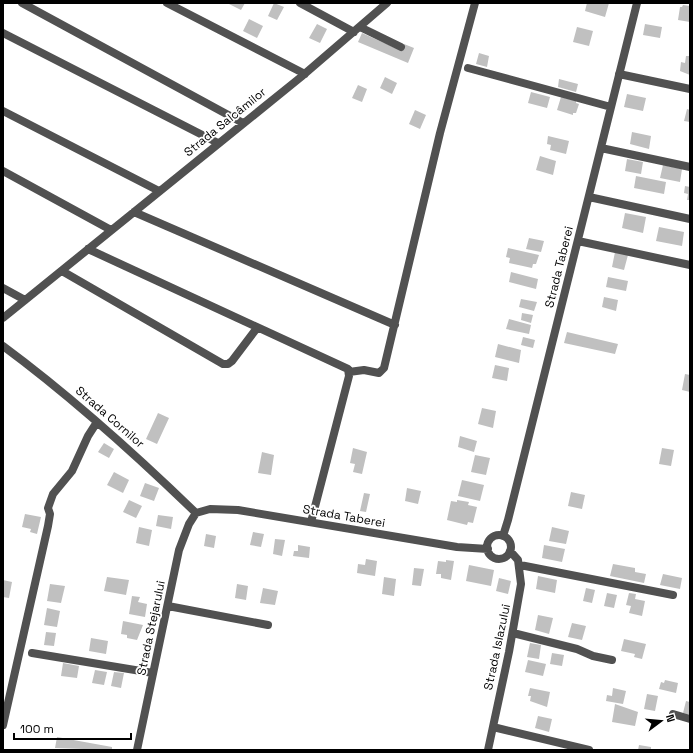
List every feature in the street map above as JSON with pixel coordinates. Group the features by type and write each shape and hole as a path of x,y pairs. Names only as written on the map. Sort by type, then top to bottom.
{"street":[{"path":"22,3 243,123"},
{"path":"167,3 305,74"},
{"path":"300,3 357,30 401,47"},
{"name":"Strada Salcâmilor","path":"3,318 305,74 387,3"},
{"path":"349,372 357,370 379,373 382,371 386,363 440,133 475,3"},
{"name":"Strada Taberei","path":"503,536 637,3"},
{"path":"3,33 218,143"},
{"path":"468,68 611,107"},
{"path":"620,71 690,84"},
{"path":"620,71 690,89"},
{"path":"3,111 159,191"},
{"path":"601,148 690,167"},
{"path":"3,171 111,230"},
{"path":"589,197 690,219"},
{"path":"134,212 395,325"},
{"path":"578,241 690,265"},
{"path":"88,249 257,328 344,366 349,372"},
{"path":"62,271 223,364 228,364 232,361 257,328"},
{"path":"3,288 25,300"},
{"name":"Strada Cornilor","path":"3,346 49,381 97,422 142,461 196,513"},
{"path":"311,522 349,372"},
{"path":"3,725 48,526 50,514 48,508 53,494 72,472 88,436 97,422"},
{"name":"Strada Taberei","path":"196,513 210,509 222,509 311,522 457,547 488,549 491,555 497,558 504,558 510,551"},
{"name":"Strada Stejarului","path":"137,750 183,537 196,513"},
{"path":"488,549 490,539 496,536 503,536 510,541 510,551 516,556 520,565 673,595"},
{"name":"Strada Islazului","path":"488,750 513,633 521,584 520,565"},
{"path":"168,606 268,625"},
{"path":"513,633 577,648 593,656 612,660"},
{"path":"32,653 153,673"},
{"path":"673,714 690,718"},
{"path":"493,727 589,750"}],"building":[{"path":"227,3 245,3 241,10"},
{"path":"274,3 284,7 277,20 268,16"},
{"path":"587,3 609,3 605,17 585,11"},
{"path":"683,5 690,6 690,22 678,20 680,7"},
{"path":"249,19 263,26 257,38 243,31"},
{"path":"317,24 327,29 320,43 309,38"},
{"path":"645,24 662,27 660,38 643,35"},
{"path":"577,27 593,31 589,46 573,42"},
{"path":"362,33 402,51 404,44 414,48 408,63 358,42"},
{"path":"479,53 489,56 487,67 476,64"},
{"path":"686,56 690,56 690,75 680,71 681,62 685,63"},
{"path":"385,77 397,83 392,94 380,88"},
{"path":"559,79 578,84 576,92 558,87"},
{"path":"358,85 367,89 362,102 352,98"},
{"path":"531,92 550,97 547,108 528,103"},
{"path":"627,94 646,98 643,111 624,107"},
{"path":"561,97 576,101 576,103 579,104 576,113 573,113 573,115 557,110"},
{"path":"687,109 690,110 690,122 684,121"},
{"path":"415,110 426,115 420,129 409,124"},
{"path":"632,132 651,136 649,149 630,144"},
{"path":"548,136 569,141 566,154 550,150 551,145 547,144"},
{"path":"540,156 556,161 553,175 536,170"},
{"path":"627,159 643,162 641,174 625,171"},
{"path":"663,165 682,169 680,182 660,178"},
{"path":"636,176 666,182 664,194 634,188"},
{"path":"685,186 690,187 690,200 687,200 688,194 684,193"},
{"path":"625,213 646,217 643,233 622,228"},
{"path":"659,227 684,232 682,246 656,241"},
{"path":"529,238 544,241 541,252 526,249"},
{"path":"508,248 539,255 536,264 533,264 532,268 509,263 510,258 506,257"},
{"path":"615,252 628,255 624,270 612,267"},
{"path":"511,272 538,279 536,289 509,282"},
{"path":"608,277 628,281 626,291 606,287"},
{"path":"604,297 618,300 616,311 602,307"},
{"path":"521,299 537,302 534,311 519,307"},
{"path":"522,313 533,315 531,323 521,320"},
{"path":"509,319 531,325 529,334 506,329"},
{"path":"567,332 618,344 615,354 564,343"},
{"path":"523,337 535,340 533,348 521,345"},
{"path":"498,344 521,350 519,363 495,357"},
{"path":"495,365 509,368 507,381 492,378"},
{"path":"685,374 690,375 690,392 682,390"},
{"path":"482,408 496,411 493,428 478,424"},
{"path":"158,413 169,418 157,444 146,439"},
{"path":"460,436 477,441 474,452 458,447"},
{"path":"104,443 114,449 109,458 98,452"},
{"path":"353,448 367,452 362,474 353,472 355,464 350,463"},
{"path":"662,448 674,450 671,466 659,464"},
{"path":"262,452 274,455 271,475 258,473"},
{"path":"475,455 490,458 486,475 471,472"},
{"path":"114,472 129,480 123,493 107,485"},
{"path":"462,480 484,485 480,501 458,496"},
{"path":"145,483 159,488 154,501 140,496"},
{"path":"407,488 421,491 418,504 405,501"},
{"path":"571,492 585,495 582,509 568,506"},
{"path":"364,493 370,494 366,512 360,511"},
{"path":"129,500 142,506 136,518 123,512"},
{"path":"457,500 469,502 468,505 477,507 473,523 468,522 467,525 447,520 451,501 457,502"},
{"path":"25,514 41,517 37,534 30,532 31,529 22,527"},
{"path":"158,515 173,517 171,529 156,526"},
{"path":"139,527 152,530 149,546 136,543"},
{"path":"552,527 569,531 566,544 549,541"},
{"path":"253,532 264,534 261,547 250,545"},
{"path":"206,534 216,536 214,548 204,546"},
{"path":"275,539 285,540 282,556 273,554"},
{"path":"298,545 310,547 309,558 293,556 294,551 298,551"},
{"path":"544,545 565,549 562,562 542,558"},
{"path":"366,559 377,561 375,576 357,573 358,564 365,565"},
{"path":"446,560 454,561 451,580 441,578 441,574 436,574 438,561 446,562"},
{"path":"613,564 635,568 635,572 646,574 644,583 610,576"},
{"path":"469,565 494,570 491,586 466,581"},
{"path":"414,568 424,569 421,586 412,585"},
{"path":"663,574 682,578 680,589 660,585"},
{"path":"538,576 557,580 555,593 536,589"},
{"path":"107,577 129,580 126,595 104,591"},
{"path":"384,577 396,579 394,596 382,594"},
{"path":"499,578 511,581 508,594 496,591"},
{"path":"3,580 12,582 9,598 3,597"},
{"path":"50,584 65,586 61,603 47,601"},
{"path":"237,584 248,586 246,600 235,598"},
{"path":"263,588 278,591 275,605 260,603"},
{"path":"586,588 595,590 592,603 583,601"},
{"path":"607,593 617,595 614,608 604,606"},
{"path":"629,593 636,594 635,599 645,601 642,616 629,613 631,606 626,605"},
{"path":"132,596 140,597 138,602 147,604 145,617 129,614"},
{"path":"47,608 60,611 57,627 44,625"},
{"path":"538,615 553,618 549,634 535,630"},
{"path":"123,621 143,625 137,640 127,638 127,635 121,634"},
{"path":"572,623 586,626 582,640 568,637"},
{"path":"46,632 56,633 54,646 44,645"},
{"path":"91,638 108,641 106,654 89,651"},
{"path":"624,639 646,644 642,659 634,657 635,654 621,651"},
{"path":"530,643 541,645 539,659 527,657"},
{"path":"552,653 564,655 562,666 550,664"},
{"path":"528,660 546,664 543,676 525,672"},
{"path":"63,663 79,666 77,678 61,676"},
{"path":"95,670 107,672 104,685 92,683"},
{"path":"114,672 124,673 121,688 111,686"},
{"path":"665,680 678,683 676,693 659,689 661,682 664,683"},
{"path":"530,688 550,692 547,707 530,701 531,696 528,696"},
{"path":"613,688 626,691 623,704 606,701 607,695 612,696"},
{"path":"647,694 658,696 655,711 644,709"},
{"path":"686,701 690,702 690,715 683,713"},
{"path":"615,704 638,712 635,726 612,722"},
{"path":"538,716 552,719 549,732 535,728"},
{"path":"57,737 112,747 112,750 55,748"},
{"path":"639,745 651,747 651,750 638,750"}]}
